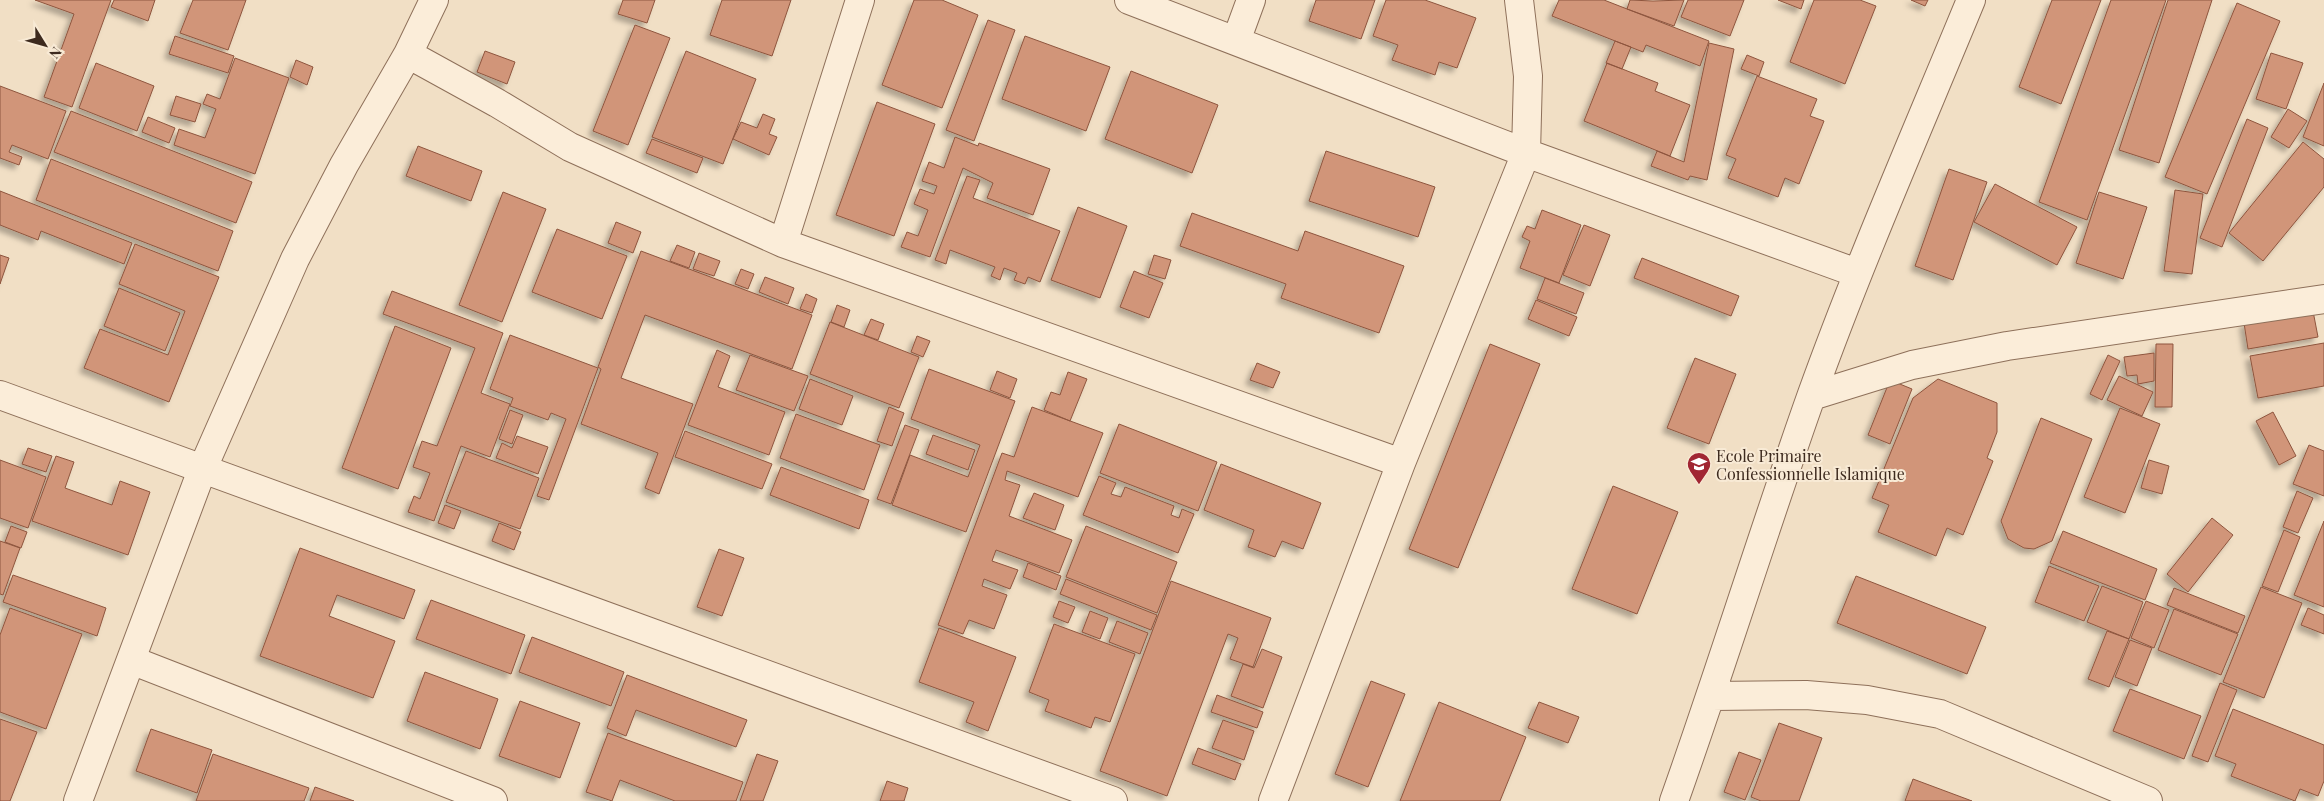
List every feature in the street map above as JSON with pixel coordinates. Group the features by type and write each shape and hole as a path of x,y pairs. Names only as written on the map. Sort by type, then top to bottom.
{"street":[{"path":"78,801 202,470 295,259 344,165 408,54 434,0"},
{"path":"783,243 860,0"},
{"path":"1130,0 1526,153 1857,273"},
{"path":"1236,41 1252,0"},
{"path":"1273,801 1401,463 1526,153 1528,76 1519,0"},
{"path":"1674,801 1712,696 1812,396 1857,273 1971,0"},
{"path":"408,54 497,102 570,147 783,243 1401,463"},
{"path":"1812,396 1912,365 2007,346 2324,299"},
{"path":"0,395 1113,801"},
{"path":"131,660 493,801"},
{"path":"1712,696 1832,697 1867,700 1940,714 2148,801"}],"building":[{"path":"35,0 111,0 72,107 44,97 74,14"},
{"path":"114,0 155,0 148,21 111,7"},
{"path":"193,0 246,0 228,50 180,33"},
{"path":"623,0 655,0 647,23 618,14"},
{"path":"722,0 791,0 772,56 710,35"},
{"path":"914,0 942,0 978,15 942,108 882,85"},
{"path":"1316,0 1375,0 1361,39 1309,21"},
{"path":"1386,0 1425,0 1476,18 1457,68 1439,62 1435,75 1392,60 1398,45 1373,36"},
{"path":"1559,0 1604,0 1709,41 1700,66 1646,45 1643,52 1552,16"},
{"path":"1630,0 1684,0 1674,26 1627,9"},
{"path":"1688,0 1744,0 1730,36 1681,17"},
{"path":"1778,0 1804,0 1801,9"},
{"path":"1814,0 1860,0 1876,6 1845,84 1790,62"},
{"path":"1911,0 1928,0 1925,6"},
{"path":"2052,0 2101,0 2061,104 2019,87"},
{"path":"2111,0 2166,0 2087,220 2039,202"},
{"path":"2168,0 2212,0 2159,163 2119,150"},
{"path":"2237,3 2280,21 2207,194 2165,177"},
{"path":"988,20 1015,30 974,141 946,130"},
{"path":"635,25 670,38 628,145 593,131"},
{"path":"175,36 234,56 228,73 169,54"},
{"path":"1025,36 1110,67 1086,131 1002,99"},
{"path":"1615,41 1631,47 1622,69 1606,63"},
{"path":"1709,43 1734,49 1707,180 1690,176 1688,180 1651,166 1657,151 1684,162"},
{"path":"485,51 515,62 507,84 477,72"},
{"path":"686,51 756,79 723,164 652,137"},
{"path":"2271,53 2303,63 2286,109 2256,99"},
{"path":"1747,55 1764,62 1759,76 1741,69"},
{"path":"235,58 289,78 255,174 174,145 179,129 205,138 216,109 203,104 207,94 220,99"},
{"path":"296,60 313,67 307,85 290,77"},
{"path":"96,63 154,86 137,131 79,108"},
{"path":"1607,63 1658,83 1655,91 1690,105 1670,156 1584,121"},
{"path":"1131,71 1218,105 1192,173 1105,139"},
{"path":"1757,76 1817,99 1810,116 1824,121 1799,184 1785,178 1778,197 1728,178 1736,159 1726,155"},
{"path":"2324,83 2324,146 2303,137"},
{"path":"0,86 66,111 48,159 12,145 9,152 22,157 19,165 0,158"},
{"path":"176,96 201,104 195,122 170,115"},
{"path":"877,102 935,124 894,236 836,215"},
{"path":"2288,109 2307,121 2289,148 2271,137"},
{"path":"71,111 252,182 236,223 54,152"},
{"path":"763,114 775,119 769,134 777,137 769,155 733,139 741,122 757,128"},
{"path":"148,117 175,128 169,143 142,132"},
{"path":"2247,119 2268,128 2222,247 2200,238"},
{"path":"955,137 978,146 979,143 1050,169 1033,215 987,198 993,183 963,168 930,257 901,247 907,232 918,236 928,210 914,204 920,189 934,194 937,186 922,181 929,162 944,168"},
{"path":"652,139 703,158 697,173 646,153"},
{"path":"2303,142 2324,159 2324,187 2263,261 2229,233"},
{"path":"418,146 482,171 471,201 406,176"},
{"path":"1326,151 1435,187 1418,237 1309,201"},
{"path":"51,159 233,231 218,271 36,200"},
{"path":"1949,169 1987,182 1953,280 1915,266"},
{"path":"967,176 980,180 973,198 1060,231 1040,282 1028,277 1025,284 1014,280 1017,273 1004,268 1000,280 991,276 995,267 950,250 946,264 935,260"},
{"path":"1995,184 2077,227 2057,265 1974,222"},
{"path":"2175,190 2203,194 2192,274 2164,271"},
{"path":"0,191 132,243 124,264 41,231 38,240 0,225"},
{"path":"503,192 546,209 502,322 459,305"},
{"path":"2099,192 2147,207 2123,279 2076,263"},
{"path":"1078,207 1127,226 1100,298 1051,280"},
{"path":"1542,210 1581,225 1559,283 1520,268 1530,241 1522,237 1527,226 1535,229"},
{"path":"1192,213 1298,251 1305,231 1404,266 1379,333 1281,298 1286,284 1180,246"},
{"path":"616,222 641,232 633,253 608,243"},
{"path":"1584,225 1610,235 1590,286 1563,275"},
{"path":"557,229 627,256 602,319 532,292"},
{"path":"135,244 219,277 169,402 84,368 100,329 168,355 185,311 119,284"},
{"path":"677,245 695,252 689,268 670,261"},
{"path":"641,251 812,315 792,369 645,315 621,378 693,404 659,494 645,488 658,453 581,424 601,369 598,367"},
{"path":"699,253 720,261 714,276 693,269"},
{"path":"0,255 9,258 0,284"},
{"path":"1154,255 1171,260 1165,279 1148,274"},
{"path":"1642,258 1739,296 1731,316 1634,278"},
{"path":"741,269 754,274 748,289 735,284"},
{"path":"1134,271 1163,283 1149,318 1120,307"},
{"path":"765,277 794,288 788,304 759,292"},
{"path":"1545,278 1584,293 1576,314 1537,299"},
{"path":"119,288 180,313 165,351 104,326"},
{"path":"392,291 503,333 481,393 510,404 490,457 461,446 434,521 408,512 414,496 420,499 430,473 413,467 422,441 437,446 475,348 383,314"},
{"path":"806,294 817,299 812,313 800,309"},
{"path":"1536,300 1577,317 1569,336 1528,319"},
{"path":"837,305 850,310 844,327 831,322"},
{"path":"2313,311 2318,337 2248,349 2244,323"},
{"path":"871,319 884,324 878,340 864,335"},
{"path":"830,322 919,357 899,408 810,374"},
{"path":"395,326 451,348 398,489 342,468"},
{"path":"510,335 598,368 549,500 537,496 566,419 551,413 548,420 510,406 513,398 490,389"},
{"path":"917,336 930,341 923,357 911,352"},
{"path":"2324,343 2324,386 2258,398 2250,356"},
{"path":"1490,344 1540,364 1458,568 1409,549"},
{"path":"2156,344 2173,344 2172,407 2155,407"},
{"path":"717,350 730,356 718,387 785,412 769,455 688,425"},
{"path":"2154,353 2154,381 2138,384 2137,375 2127,376 2124,357"},
{"path":"750,355 808,376 794,411 736,390"},
{"path":"2108,355 2120,361 2102,400 2090,394"},
{"path":"1695,358 1736,374 1709,444 1667,428"},
{"path":"1257,363 1280,372 1273,388 1250,380"},
{"path":"929,369 1015,401 966,532 892,505 910,455 968,477 980,445 911,419"},
{"path":"997,371 1017,379 1010,398 990,390"},
{"path":"1068,372 1087,379 1070,421 1044,410 1051,392 1060,395"},
{"path":"2119,376 2153,392 2142,416 2107,400"},
{"path":"810,379 853,396 842,425 799,409"},
{"path":"1938,379 1997,403 1997,432 1987,458 1993,461 1963,535 1947,528 1936,556 1878,532 1889,505 1872,498 1913,398"},
{"path":"1890,380 1912,389 1890,444 1868,435"},
{"path":"889,407 904,413 892,446 877,441"},
{"path":"1032,407 1103,433 1078,497 1007,471 1005,480 1020,485 1009,516 1072,540 1059,573 996,550 992,561 1018,570 1010,589 984,579 982,586 1007,595 994,629 969,620 963,634 938,625 1002,453 1014,457"},
{"path":"2120,408 2160,424 2125,513 2084,497"},
{"path":"510,410 523,415 512,444 499,439"},
{"path":"2273,412 2296,456 2279,465 2256,421"},
{"path":"796,414 880,445 864,490 780,458"},
{"path":"2041,418 2092,439 2052,541 2034,549 2024,548 2008,539 2001,521"},
{"path":"1119,424 1217,462 1198,511 1100,473"},
{"path":"905,425 919,430 891,504 877,499"},
{"path":"685,431 772,464 762,489 675,457"},
{"path":"933,435 975,450 968,470 926,454"},
{"path":"517,436 548,447 538,474 496,458 502,443 512,448"},
{"path":"2309,445 2324,451 2324,496 2293,484"},
{"path":"28,448 52,456 46,472 22,464"},
{"path":"466,451 539,478 520,529 446,502"},
{"path":"56,456 74,462 65,488 112,505 120,481 150,492 128,555 32,521"},
{"path":"0,460 46,477 28,528 0,518"},
{"path":"2149,460 2169,466 2162,494 2141,488"},
{"path":"1221,464 1321,503 1303,549 1282,541 1275,557 1248,547 1254,530 1204,510"},
{"path":"781,467 869,500 859,529 770,495"},
{"path":"1099,476 1116,483 1111,494 1121,497 1125,487 1174,506 1171,515 1179,518 1182,509 1194,514 1178,553 1083,515"},
{"path":"1613,486 1678,512 1637,614 1572,589"},
{"path":"2297,491 2313,498 2298,533 2283,527"},
{"path":"1034,493 1064,505 1055,530 1023,518"},
{"path":"445,505 461,511 454,529 438,523"},
{"path":"2212,518 2233,535 2188,592 2167,574"},
{"path":"2324,521 2324,607 2294,595"},
{"path":"499,523 521,532 514,550 492,541"},
{"path":"11,526 27,532 21,548 5,542"},
{"path":"1086,526 1177,562 1157,613 1066,577"},
{"path":"2284,530 2300,537 2278,592 2262,586"},
{"path":"2063,531 2157,569 2145,600 2050,563"},
{"path":"0,541 20,548 3,595 0,594"},
{"path":"300,548 415,590 404,619 337,595 329,616 395,641 373,698 260,656"},
{"path":"719,549 744,558 722,616 697,607"},
{"path":"1028,563 1061,576 1056,590 1023,577"},
{"path":"2049,566 2099,586 2084,621 2035,602"},
{"path":"13,575 106,608 97,636 3,602"},
{"path":"1856,576 1986,627 1967,674 1837,623"},
{"path":"1066,579 1157,615 1151,630 1060,594"},
{"path":"1171,581 1271,618 1253,667 1230,659 1238,638 1228,634 1167,796 1100,771"},
{"path":"2102,586 2143,602 2129,639 2087,622"},
{"path":"2261,587 2302,603 2264,698 2223,682"},
{"path":"2174,588 2245,616 2238,633 2167,605"},
{"path":"431,600 525,635 511,674 416,639"},
{"path":"1059,601 1075,607 1068,623 1053,617"},
{"path":"2146,601 2169,610 2154,648 2131,638"},
{"path":"10,608 82,634 46,729 0,712 0,635"},
{"path":"2308,608 2324,615 2324,634 2301,625"},
{"path":"2174,609 2238,634 2221,675 2158,650"},
{"path":"1090,611 1108,618 1100,639 1082,632"},
{"path":"1117,621 1148,633 1140,654 1109,642"},
{"path":"1054,624 1135,654 1110,722 1095,717 1091,728 1045,711 1049,700 1029,692"},
{"path":"939,628 1016,657 988,731 966,722 974,702 919,682"},
{"path":"2107,631 2129,639 2109,687 2088,679"},
{"path":"532,637 624,672 611,706 519,672"},
{"path":"2130,640 2152,648 2137,686 2115,677"},
{"path":"1262,649 1282,657 1263,708 1231,696 1243,664 1254,668"},
{"path":"425,672 498,699 480,749 407,721"},
{"path":"627,675 747,720 736,747 636,710 626,736 607,728"},
{"path":"1371,681 1405,694 1368,787 1335,774"},
{"path":"2220,683 2237,690 2208,762 2192,756"},
{"path":"2130,689 2201,716 2184,759 2113,731"},
{"path":"1217,695 1263,712 1257,728 1211,712"},
{"path":"520,701 580,723 560,778 499,756"},
{"path":"1439,702 1526,737 1500,801 1400,801"},
{"path":"1539,702 1579,717 1568,743 1528,728"},
{"path":"2233,709 2324,745 2324,781 2318,796 2300,789 2295,801 2231,776 2236,764 2215,756"},
{"path":"0,719 37,732 10,801 0,801"},
{"path":"1223,720 1254,731 1244,760 1212,748"},
{"path":"1779,723 1822,738 1799,801 1761,801 1751,797"},
{"path":"151,729 212,750 197,793 136,771"},
{"path":"608,733 743,782 736,801 675,801 620,780 612,801 586,792"},
{"path":"1198,748 1241,764 1235,780 1192,764"},
{"path":"1739,752 1761,760 1745,800 1724,792"},
{"path":"213,754 309,788 304,801 196,801"},
{"path":"757,754 778,761 763,801 740,801"},
{"path":"1913,779 1972,801 1905,801"},
{"path":"887,781 908,788 904,801 880,801"},
{"path":"315,787 354,801 310,801"}],"place":[{"name":"Ecole Primaire Confessionnelle Islamique","path":"1699,485"}]}
